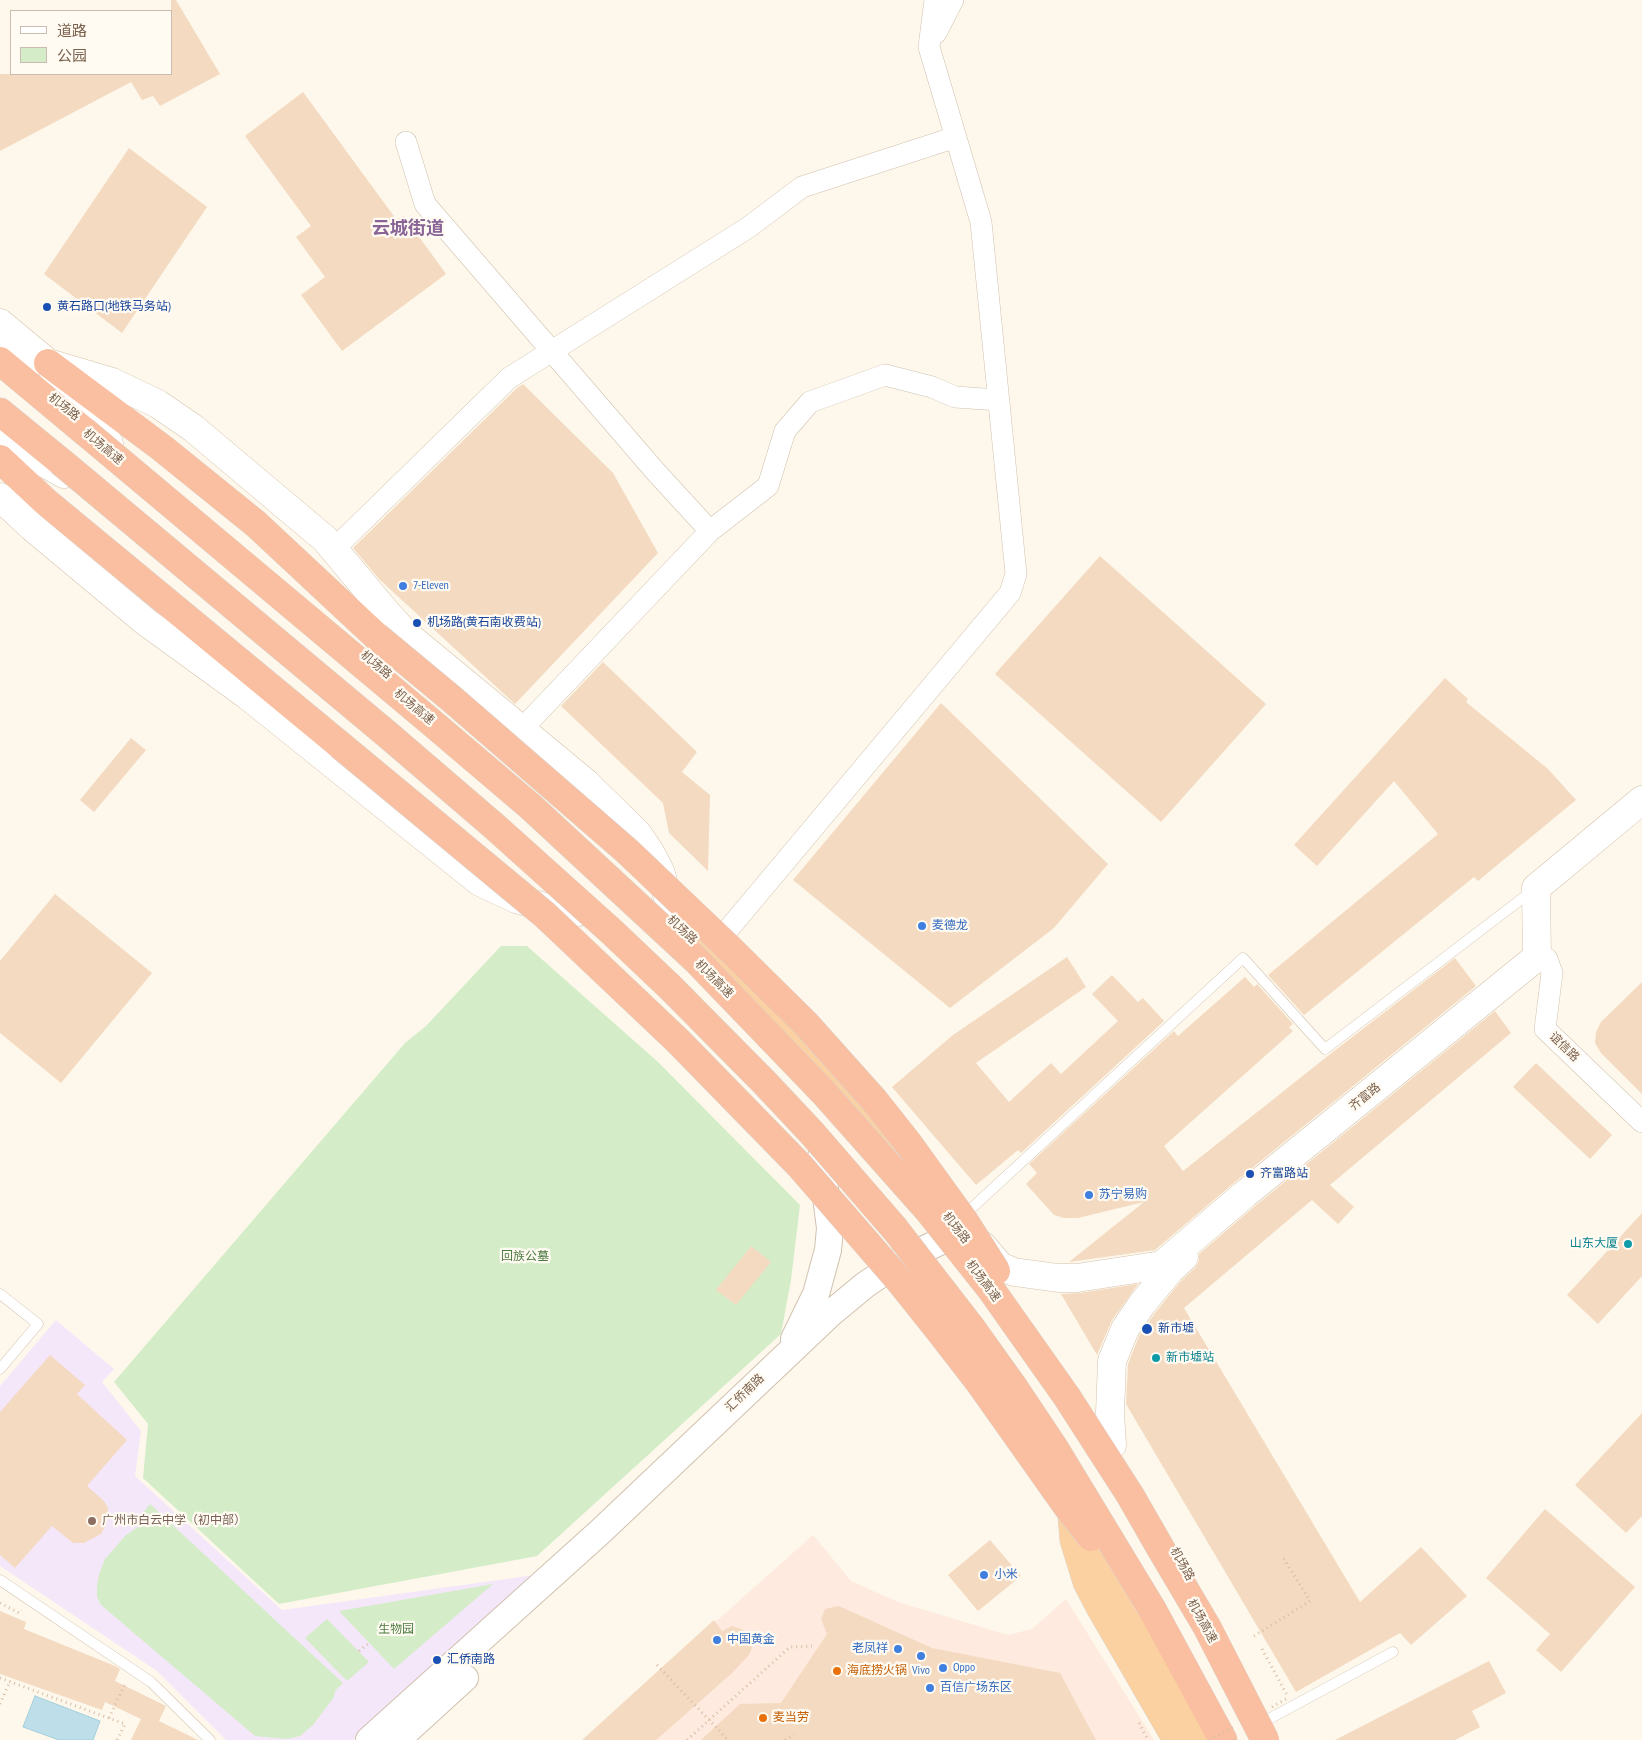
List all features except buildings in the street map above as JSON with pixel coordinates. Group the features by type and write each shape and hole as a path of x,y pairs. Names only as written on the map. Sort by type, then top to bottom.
{"highway":[{"name":"机场路","path":"0,360 45,392 268,573 503,772 708,954 815,1060 889,1142 932,1198 961,1228 1112,1445 1210,1614 1270,1733"},
{"name":"机场高速","path":"0,360 431,722 574,846 701,965 825,1094 928,1210 953,1241 1028,1341 1067,1397 1130,1495 1270,1733"},
{"path":"48,363 162,448 256,524 376,636 627,851 776,994 839,1060 908,1143 965,1222 1130,1495"},
{"path":"0,412 66,475 432,784 579,912 722,1051 821,1158 910,1264 1004,1398 1072,1504 1204,1740"},
{"path":"0,412 388,735 494,826 612,932 726,1043 811,1132 938,1283 1015,1389 1045,1434 1152,1609 1223,1740"},
{"path":"0,459 46,502 552,922 678,1042 800,1166 898,1279 979,1382 1066,1505 1152,1609"},
{"path":"1072,1504 1074,1540 1087,1582 1177,1740"}],"main road":[{"path":"0,323 48,363 108,443"},
{"path":"0,343 48,363 112,382 158,404 193,428 325,539 386,612 407,634 586,784 637,833 660,871 668,898 671,920"},
{"path":"0,438 66,475"},
{"path":"0,497 32,527 146,622 248,696 480,882 516,899 548,908 579,912"},
{"path":"1542,958 1542,893 1642,800"},
{"path":"1542,893 1642,823"},
{"name":"齐富路","path":"961,1228 1000,1266 1014,1272 1058,1278 1077,1278 1162,1265 1245,1194 1542,958"},
{"name":"齐富路","path":"1112,1445 1110,1412 1112,1361 1125,1329 1142,1304 1170,1270 1245,1203 1542,958"}],"street":[{"path":"708,954 1010,593 1016,574 981,222 929,47 935,0"},
{"path":"929,47 953,0"},
{"path":"334,549 509,378 749,227 802,187 956,136"},
{"path":"406,142 425,204 655,471 710,531"},
{"path":"521,730 710,531 768,486 785,431 810,402 885,375 932,387 955,397 999,400"},
{"name":"谊信路","path":"1542,958 1552,972 1545,1029 1642,1122"},
{"path":"786,1354 816,1294 828,1250 830,1228 821,1158"},
{"name":"汇侨南路","path":"369,1740 404,1725 591,1563 794,1368 863,1309 910,1264 961,1228"},
{"name":"汇侨南路","path":"404,1725 594,1537 786,1354 865,1285 910,1264"}],"lane":[{"path":"961,1228 1243,958 1324,1049 1542,893"},
{"path":"0,1294 38,1324 0,1369"},
{"path":"0,1580 151,1682 210,1740"},
{"path":"1270,1733 1393,1652"}],"path":[{"path":"1254,1636 1310,1601 1282,1556"},
{"path":"359,1651 369,1643"},
{"path":"687,1740 790,1647 812,1646"},
{"path":"1262,1649 1288,1698"},
{"path":"658,1665 728,1740"},
{"path":"0,1678 125,1724 117,1740"},
{"path":"0,1704 10,1681"},
{"path":"110,1718 125,1684"},
{"path":"1134,1714 1148,1740"},
{"path":"785,1740 794,1735"}],"shaded area":[{"name":"广州市白云中学（初中部）","path":"56,1320 114,1369 102,1382 141,1431 135,1476 282,1610 535,1575 353,1740 226,1740 157,1671 0,1566 0,1386"},
{"path":"813,1535 851,1581 898,1602 1008,1635 1032,1629 1066,1599 1154,1740 583,1740"}],"green space":[{"name":"回族公墓","path":"501,946 527,946 658,1062 800,1205 791,1280 781,1334 537,1556 279,1604 143,1478 148,1424 114,1382 405,1043 426,1026"},
{"path":"150,1504 343,1683 335,1691 334,1697 313,1725 300,1736 287,1739 255,1736 101,1605 97,1597 97,1586 105,1559 126,1535 138,1527 152,1525 142,1514"},
{"name":"生物园","path":"493,1584 394,1669 339,1611"},
{"path":"327,1619 369,1662 347,1681 305,1638"}],"water":[{"path":"35,1696 100,1721 93,1740 59,1740 23,1727"}],"place":[{"name":"黄石路口(地铁马务站)","path":"47,307"},
{"name":"7-Eleven","path":"403,586"},
{"name":"机场路(黄石南收费站)","path":"417,623"},
{"name":"麦德龙","path":"922,926"},
{"name":"齐富路站","path":"1250,1174"},
{"name":"苏宁易购","path":"1089,1195"},
{"name":"山东大厦","path":"1628,1244"},
{"name":"新市墟","path":"1147,1329"},
{"name":"新市墟站","path":"1156,1358"},
{"name":"广州市白云中学（初中部）","path":"92,1521"},
{"name":"小米","path":"984,1575"},
{"name":"中国黄金","path":"717,1640"},
{"name":"老凤祥","path":"898,1649"},
{"name":"Vivo","path":"921,1656"},
{"name":"汇侨南路","path":"437,1660"},
{"name":"Oppo","path":"943,1668"},
{"name":"海底捞火锅","path":"837,1671"},
{"name":"百信广场东区","path":"930,1688"},
{"name":"麦当劳","path":"763,1718"}],"district":[{"name":"云城街道","path":"408,229"}]}
